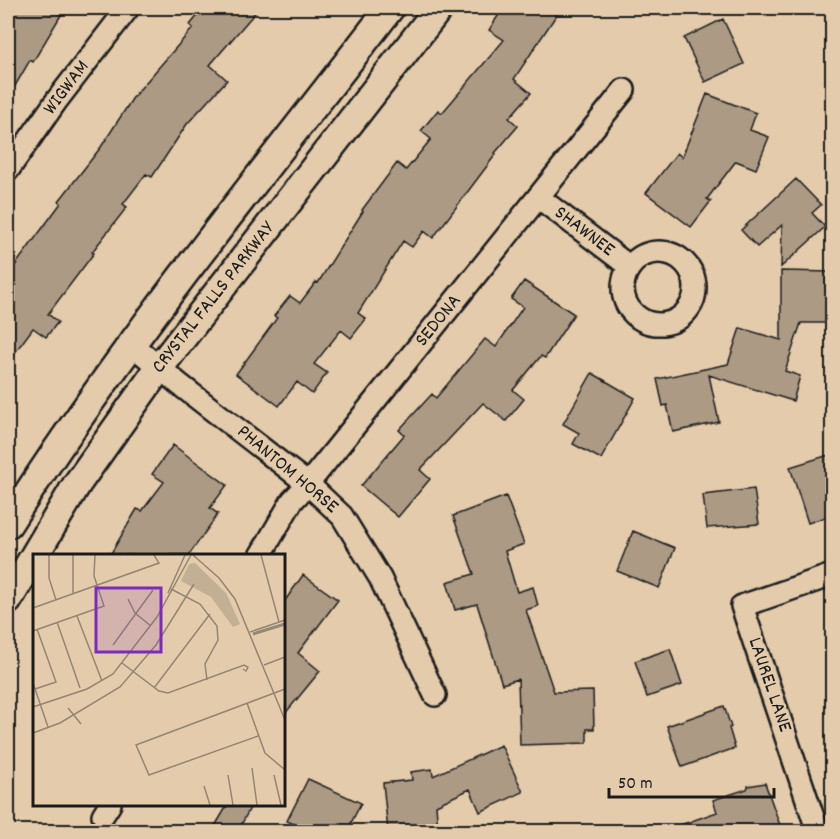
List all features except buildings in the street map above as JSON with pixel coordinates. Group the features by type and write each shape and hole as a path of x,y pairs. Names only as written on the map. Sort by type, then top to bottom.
{"main road":[{"name":"CRYSTAL FALLS PARKWAY","path":"8,524 49,459 131,344 390,8"},
{"name":"CRYSTAL FALLS PARKWAY","path":"35,554 77,484 159,368 439,8"},
{"name":"CRYSTAL FALLS PARKWAY","path":"8,600 33,558"}],"street":[{"name":"WIGWAM","path":"8,170 57,100 128,8"},
{"name":"SEDONA","path":"261,554 292,501 624,90"},
{"name":"SHAWNEE","path":"538,197 630,267"},
{"name":"PHANTOM HORSE","path":"131,344 308,484 342,516 380,578 435,695"},
{"name":"LAUREL LANE","path":"818,831 742,606 832,575"}]}
